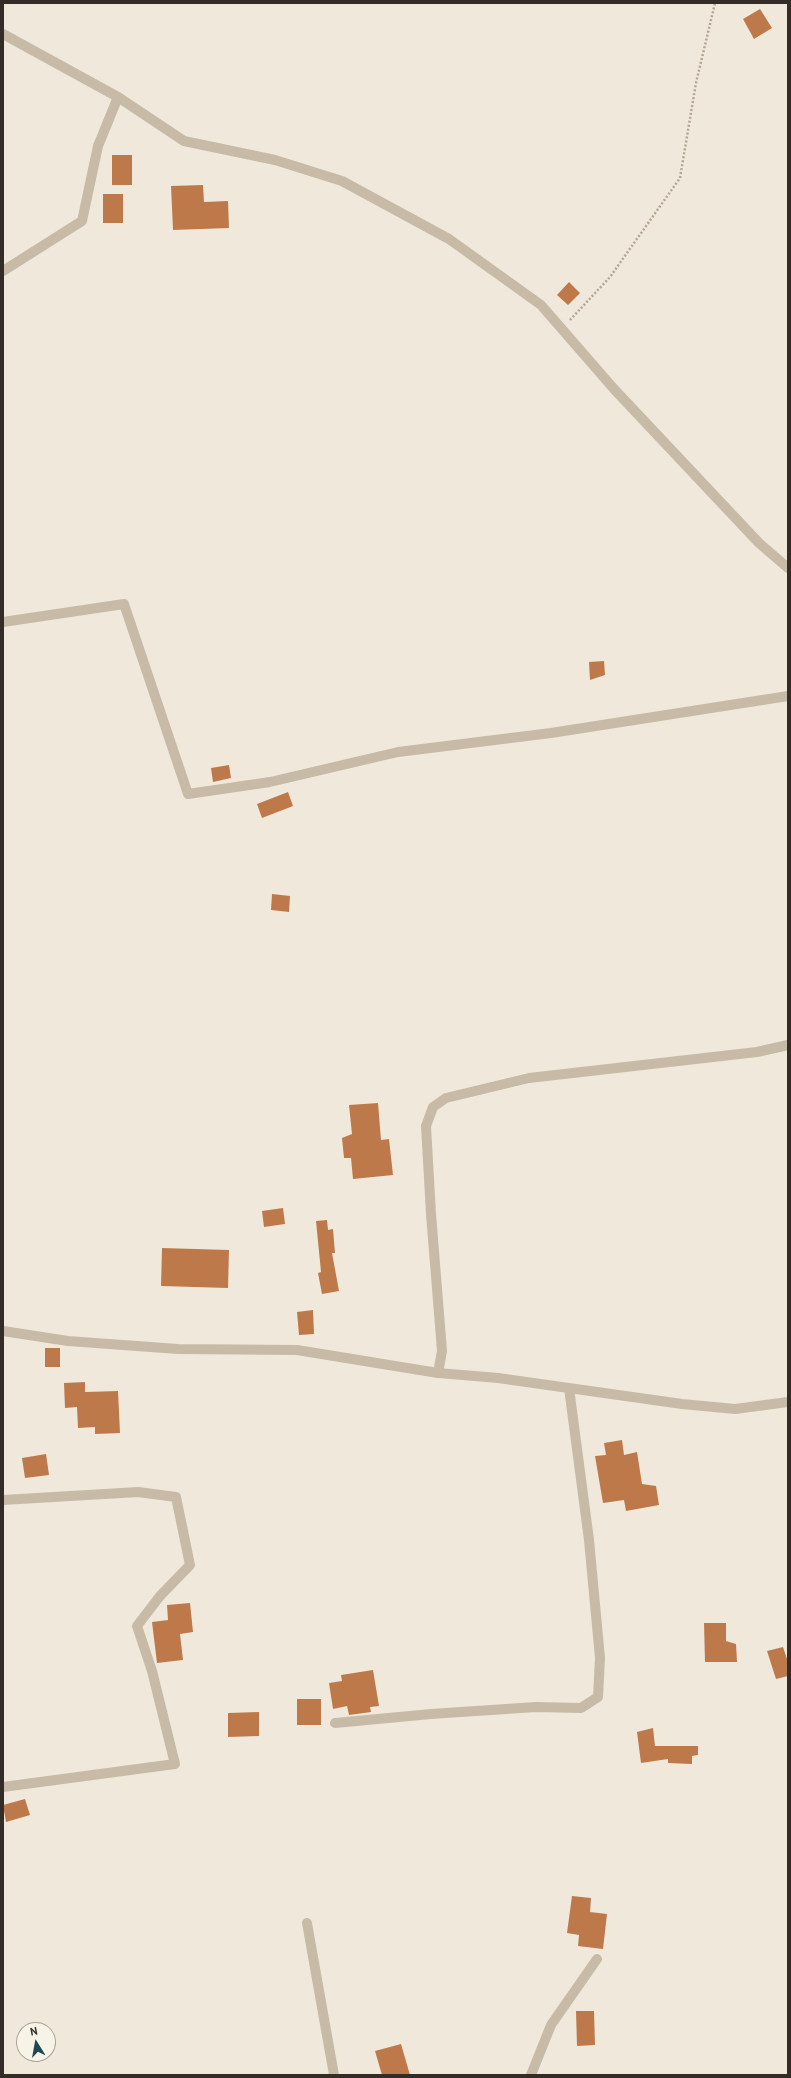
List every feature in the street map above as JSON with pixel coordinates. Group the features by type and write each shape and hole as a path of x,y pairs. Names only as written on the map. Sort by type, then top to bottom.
{"street":[{"path":"3,34 118,97 184,141 274,160 342,181 449,239 541,305 614,389 759,543 788,568"},
{"path":"3,271 82,221 98,146 118,97"},
{"path":"3,622 124,604 188,794 270,782 398,752 551,733 788,696"},
{"path":"438,1373 442,1351 431,1214 426,1126 433,1108 446,1098 452,1096 529,1078 757,1052 788,1045"},
{"path":"3,1331 68,1341 178,1349 297,1350 438,1373 498,1378 734,1409 788,1402"},
{"path":"335,1723 431,1714 536,1707 582,1708 598,1697 600,1658 589,1540 569,1388"},
{"path":"3,1500 138,1492 176,1497 190,1565 160,1596 137,1626 152,1670 175,1764 3,1787"},
{"path":"307,1923 334,2075"},
{"path":"531,2075 551,2025 597,1959"}],"path":[{"path":"562,329 610,276 680,178 696,83 715,3"}],"building":[{"path":"760,9 772,28 754,39 743,19"},
{"path":"112,155 132,155 132,185 112,185"},
{"path":"203,185 204,202 228,201 229,228 173,230 171,186"},
{"path":"103,194 123,194 123,223 103,223"},
{"path":"569,282 580,293 568,305 557,295"},
{"path":"604,661 605,675 590,680 589,662"},
{"path":"229,765 231,778 213,782 211,768"},
{"path":"288,792 293,806 262,818 257,804"},
{"path":"272,894 290,896 289,912 271,910"},
{"path":"378,1103 381,1140 389,1139 393,1175 353,1179 351,1158 344,1158 342,1138 352,1134 349,1105"},
{"path":"283,1208 285,1224 264,1227 262,1211"},
{"path":"327,1220 328,1230 333,1229 335,1253 332,1253 339,1291 322,1294 318,1273 321,1272 316,1221"},
{"path":"162,1248 229,1250 228,1288 161,1286"},
{"path":"313,1310 314,1334 299,1335 297,1312"},
{"path":"45,1348 60,1348 60,1367 45,1367"},
{"path":"85,1382 85,1392 118,1391 120,1433 95,1434 95,1427 78,1428 77,1407 65,1408 64,1383"},
{"path":"622,1440 624,1455 637,1452 642,1484 656,1486 659,1505 626,1511 624,1500 603,1503 595,1456 606,1455 604,1443"},
{"path":"46,1454 49,1475 25,1478 22,1458"},
{"path":"190,1603 193,1632 180,1634 183,1660 157,1663 152,1622 168,1620 167,1605"},
{"path":"704,1623 726,1623 726,1641 736,1644 737,1662 705,1662"},
{"path":"783,1647 788,1662 788,1676 776,1679 767,1651"},
{"path":"373,1670 379,1706 370,1707 371,1712 349,1715 347,1706 333,1709 329,1683 342,1681 341,1675"},
{"path":"297,1699 321,1699 321,1725 297,1725"},
{"path":"259,1712 259,1736 228,1737 228,1713"},
{"path":"653,1728 655,1746 698,1746 698,1755 692,1756 692,1764 668,1763 668,1759 641,1763 637,1732"},
{"path":"25,1799 30,1815 6,1822 3,1805"},
{"path":"572,1896 591,1898 590,1912 607,1914 603,1949 578,1946 579,1935 567,1933"},
{"path":"576,2011 594,2011 595,2045 577,2046"},
{"path":"401,2044 410,2075 382,2075 375,2051"}]}
